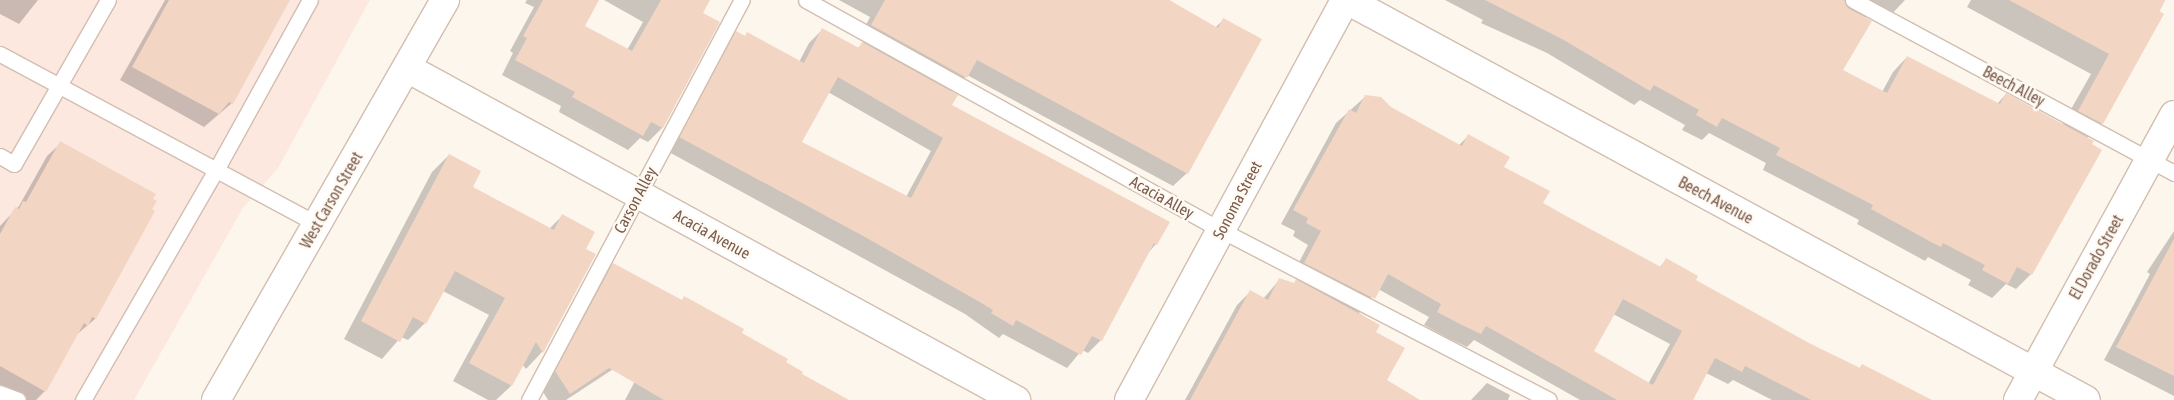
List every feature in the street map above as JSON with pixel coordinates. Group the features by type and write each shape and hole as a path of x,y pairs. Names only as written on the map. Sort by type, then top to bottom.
{"street":[{"name":"West Carson Street","path":"216,400 408,68 445,0"},
{"name":"Sonoma Street","path":"1128,400 1346,0"},
{"name":"Beech Avenue","path":"1346,0 2086,400"},
{"name":"Acacia Avenue","path":"408,68 1016,400"},
{"name":"El Dorado Street","path":"2018,400 2174,114"}],"lane":[{"path":"0,156 14,164 108,0"},
{"path":"83,400 216,170 310,0"},
{"name":"Carson Alley","path":"529,400 742,0"},
{"name":"Acacia Alley","path":"806,0 1221,230 1549,400"},
{"name":"Beech Alley","path":"1853,0 2174,173"},
{"path":"0,54 317,224"},
{"path":"0,393 18,400"}],"shaded area":[{"path":"0,0 370,0 278,168 243,208 134,400 0,400"}],"building":[{"path":"169,0 290,0 233,104 229,102 219,114 132,67"},
{"path":"543,0 599,0 585,26 632,51 661,0 710,0 703,13 720,22 663,128 651,122 643,136 572,97 575,92 515,60 527,38 523,36"},
{"path":"885,0 1169,0 1218,28 1223,18 1262,39 1188,174 977,60 967,78 871,25"},
{"path":"1485,0 1844,0 1848,8 1872,21 1843,70 1887,93 1907,56 2000,104 2006,93 2094,141 2092,144 2102,150 2032,275 2017,267 2008,284 1982,270 1985,265 1943,243 1941,247 1931,242 1871,209 1873,205 1776,155 1780,148 1722,118 1717,127 1696,115 1699,110 1654,85 1650,91 1562,39"},
{"path":"2009,0 2165,0 2159,11 2164,14 2103,124 2078,111 2109,54"},
{"path":"822,28 859,48 862,42 958,95 952,105 1170,222 1157,245 1154,243 1102,341 1092,336 1081,355 1016,320 1013,326 991,313 993,310 865,237 679,137 736,31 745,36 747,32 804,63","holes":["838,77 943,138 911,198 802,142"]},
{"path":"1365,95 1381,97 1391,107 1462,146 1468,134 1510,157 1504,167 1550,191 1543,203 1661,267 1666,258 1698,276 1696,280 1809,343 1860,368 1862,364 1932,400 1811,400 1745,366 1742,372 1715,358 1693,400 1617,400 1486,326 1481,334 1437,312 1441,304 1388,274 1375,299 1304,263 1321,231 1306,223 1308,218 1293,210 1349,109 1356,113","holes":["1623,299 1682,331 1653,385 1594,351"]},
{"path":"60,141 156,194 153,199 157,201 152,209 155,211 96,319 92,317 88,326 84,323 46,392 0,366 0,234 15,207 19,209 23,201 26,202"},
{"path":"449,154 481,171 473,187 554,230 562,214 595,232 586,249 596,254 543,353 536,342 512,386 469,363 505,298 455,271 426,324 413,317 400,342 361,321"},
{"path":"2174,239 2174,376 2116,347"},
{"path":"613,263 682,300 684,296 744,329 742,333 788,359 786,362 803,372 802,374 849,400 664,400 609,368 570,394 555,371"},
{"path":"1279,278 1294,283 1296,279 1380,325 1376,332 1405,348 1387,380 1420,400 1190,400 1250,290 1268,300"}]}
